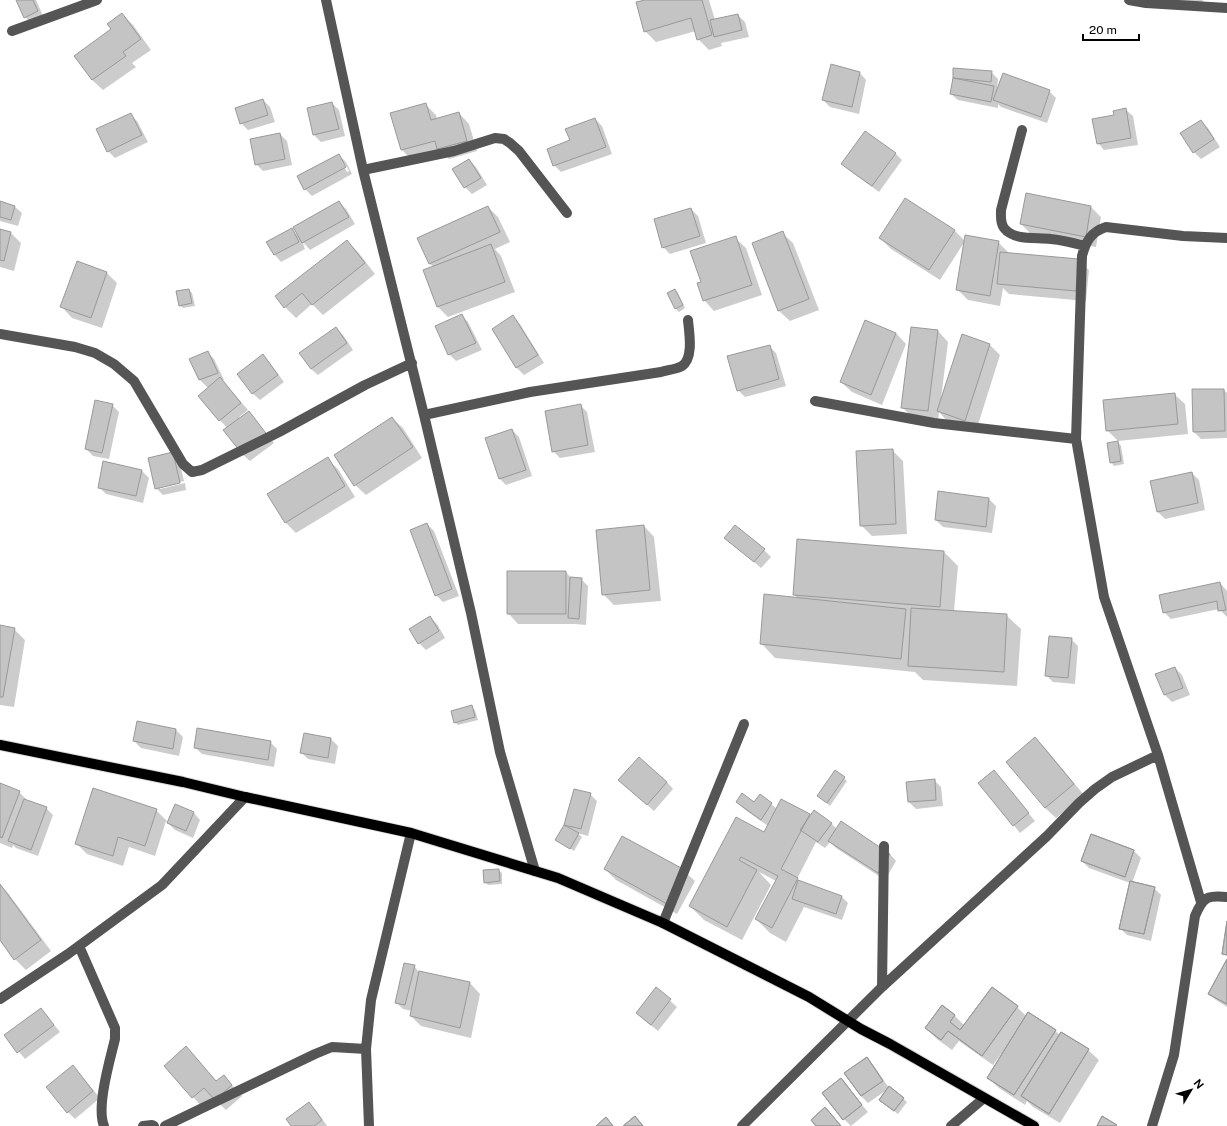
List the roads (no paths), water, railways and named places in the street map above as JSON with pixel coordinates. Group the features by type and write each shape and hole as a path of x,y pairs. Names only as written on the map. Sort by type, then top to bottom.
{"main road":[{"path":"0,745 183,782 411,833 558,878 663,923 808,998 1034,1126"}],"street":[{"path":"12,31 97,0"},
{"path":"326,0 363,170 412,363 471,613 500,752 535,871"},
{"path":"1129,0 1146,3 1192,3 1227,8"},
{"path":"1022,130 1002,210 1001,222 1003,228 1014,235 1021,237 1051,239 1085,246"},
{"path":"363,170 454,151 495,138 510,143 518,151 567,213"},
{"path":"1152,1126 1174,1055 1195,916 1201,902 1158,755 1104,597 1076,439 1082,256 1090,237 1097,230 1106,227 1183,236 1227,238"},
{"path":"424,415 530,392 675,369 684,365 690,354 688,320"},
{"path":"0,334 95,353 114,364 134,381 183,464 192,472 202,470 313,414 365,385 412,363"},
{"path":"815,401 934,423 1076,439"},
{"path":"663,923 744,724"},
{"path":"742,1126 882,987 1047,836 1079,803 1112,777 1158,755"},
{"path":"0,999 79,946 162,885 245,797"},
{"path":"369,1126 366,1049 371,1000 411,833"},
{"path":"882,987 884,846"},
{"path":"1201,902 1213,896 1227,897"},
{"path":"79,946 115,1028 115,1039 101,1105 100,1117 104,1126"},
{"path":"165,1126 332,1047 366,1049"},
{"path":"951,1126 984,1098"},
{"path":"143,1126 154,1126"}]}
